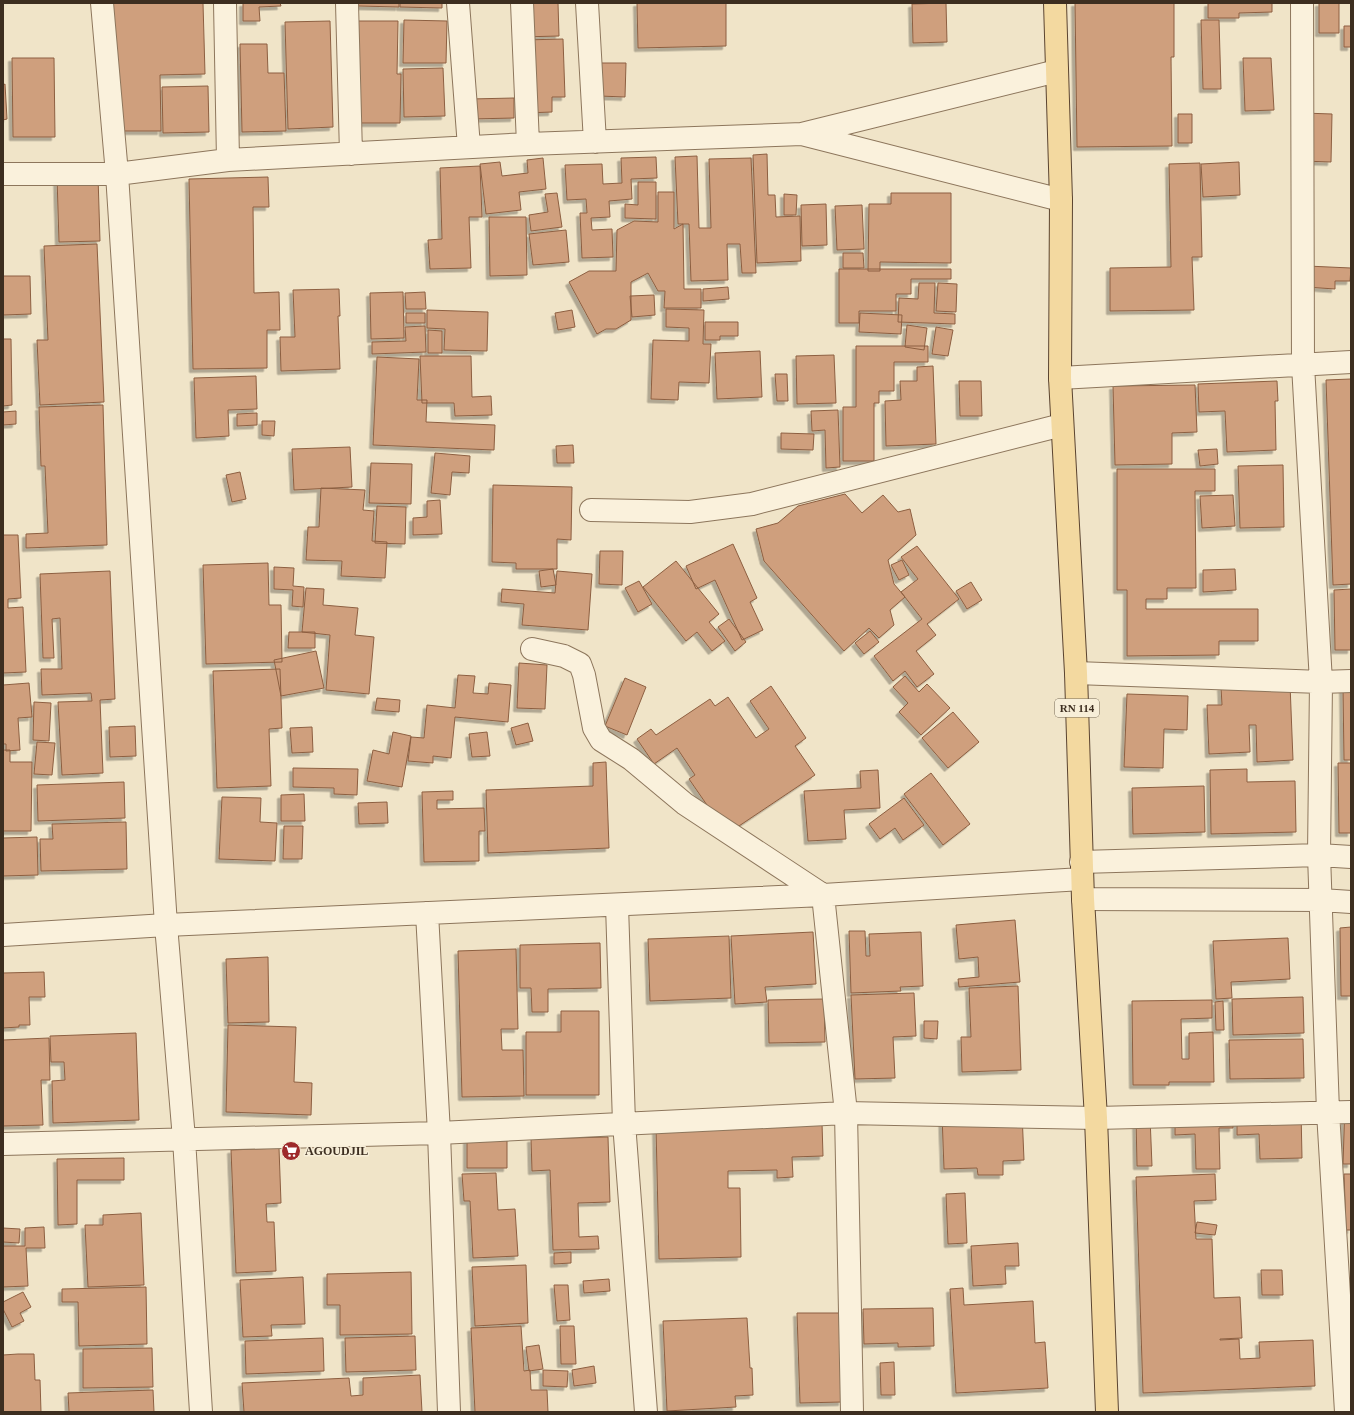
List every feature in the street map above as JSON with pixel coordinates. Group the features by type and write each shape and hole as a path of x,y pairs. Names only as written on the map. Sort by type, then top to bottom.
{"main road":[{"name":"RN 114","path":"1055,3 1061,200 1060,378 1076,673 1082,880 1096,1118 1107,1412"}],"street":[{"path":"102,3 117,174 166,925 184,1139 201,1412"},
{"path":"225,3 228,160"},
{"path":"347,3 350,154"},
{"path":"458,3 469,147"},
{"path":"522,3 528,144"},
{"path":"587,3 595,142"},
{"path":"1302,3 1302,365 1321,682 1319,855 1328,1112 1346,1412"},
{"path":"3,174 117,174 228,160 528,144 802,134 1057,71"},
{"path":"802,134 1061,200"},
{"path":"1060,378 1351,362"},
{"path":"591,510 690,512 752,504 1062,425"},
{"path":"532,648 564,656 580,664 584,675 594,728 600,740 631,759 685,804 823,895"},
{"path":"1076,673 1321,682 1351,681"},
{"path":"3,935 166,925 823,895 1082,880 1319,855 1351,857"},
{"path":"1082,880 1351,902"},
{"path":"823,895 846,1113 852,1412"},
{"path":"617,905 624,1123 646,1412"},
{"path":"427,913 439,1133 449,1412"},
{"path":"3,1144 439,1133 846,1113 1096,1118 1351,1112"}],"building":[{"path":"113,3 203,3 205,74 160,75 161,131 116,131"},
{"path":"243,3 280,3 281,6 259,7 260,21 243,21"},
{"path":"359,3 399,3 399,7 358,6"},
{"path":"400,3 442,3 442,8 400,7"},
{"path":"519,3 558,3 559,36 520,37"},
{"path":"637,3 726,3 726,46 638,48"},
{"path":"946,3 947,42 913,43 912,4"},
{"path":"1075,3 1174,3 1174,57 1171,57 1172,146 1077,147"},
{"path":"1208,3 1272,3 1272,12 1239,13 1239,18 1208,18"},
{"path":"1319,3 1339,3 1339,33 1319,33"},
{"path":"404,20 447,21 446,63 403,63"},
{"path":"1201,20 1219,20 1221,89 1203,89"},
{"path":"330,21 333,127 288,129 285,22"},
{"path":"358,21 398,21 397,74 401,74 400,123 357,123"},
{"path":"1344,26 1351,26 1351,47 1344,47"},
{"path":"563,39 565,97 552,97 552,112 525,113 523,40"},
{"path":"240,44 267,44 268,73 284,73 286,131 242,132"},
{"path":"12,58 54,58 55,137 13,137"},
{"path":"1243,58 1271,58 1274,110 1245,111"},
{"path":"600,63 626,63 625,97 599,96"},
{"path":"443,68 445,116 404,117 403,69"},
{"path":"5,84 7,119 3,120 3,85"},
{"path":"208,86 209,132 163,133 162,87"},
{"path":"514,98 514,118 471,119 470,99"},
{"path":"1303,113 1332,114 1331,162 1302,161"},
{"path":"1178,114 1192,114 1192,143 1178,143"},
{"path":"767,154 768,195 775,195 776,217 800,216 801,261 757,263 753,155"},
{"path":"697,156 699,228 711,228 709,159 751,158 756,273 742,273 740,244 727,244 728,280 691,281 689,224 678,224 675,157"},
{"path":"656,157 657,178 631,179 632,199 609,201 610,217 591,218 592,230 612,229 613,257 582,258 580,213 587,213 586,199 567,200 565,165 602,164 603,184 622,183 621,158"},
{"path":"543,158 546,189 519,192 521,210 486,214 480,164 500,162 502,176 528,173 527,160"},
{"path":"1239,162 1240,195 1203,197 1201,164"},
{"path":"1200,163 1202,257 1192,257 1194,310 1110,311 1110,268 1171,267 1169,164"},
{"path":"480,166 482,217 469,217 471,268 430,269 428,240 442,239 440,168"},
{"path":"98,176 100,241 59,242 57,177"},
{"path":"268,177 269,207 253,207 254,293 279,292 280,330 267,330 267,368 193,369 189,179"},
{"path":"638,182 656,182 656,219 625,218 625,204 638,205"},
{"path":"658,192 674,192 674,229 683,224 684,289 701,289 701,308 664,308 665,291 658,291 648,273 631,282 631,320 616,329 606,329 597,334 569,282 589,271 616,271 617,230 634,221 658,222"},
{"path":"557,193 562,227 531,231 529,215 548,212 545,194"},
{"path":"891,193 951,193 951,263 880,262 880,271 868,271 869,204 891,204"},
{"path":"784,194 797,195 796,215 784,215"},
{"path":"826,204 827,245 802,246 801,205"},
{"path":"862,205 864,249 837,250 835,206"},
{"path":"489,217 526,217 527,275 490,276"},
{"path":"566,230 569,262 533,265 529,234"},
{"path":"97,244 104,402 40,405 37,340 48,340 44,246"},
{"path":"843,253 863,253 864,268 843,268"},
{"path":"1307,266 1351,268 1350,281 1335,281 1335,289 1306,287"},
{"path":"839,269 951,269 951,279 911,279 911,294 896,294 896,311 859,311 859,323 839,323"},
{"path":"3,276 30,276 31,314 3,315"},
{"path":"919,283 935,283 934,313 955,314 955,324 898,322 899,298 918,299"},
{"path":"938,283 957,284 956,312 936,311"},
{"path":"728,287 729,299 703,301 703,289"},
{"path":"339,289 340,316 338,316 340,369 281,371 280,337 295,337 293,290"},
{"path":"403,292 404,338 371,339 370,293"},
{"path":"425,292 426,309 406,309 405,293"},
{"path":"654,295 655,315 632,317 630,296"},
{"path":"666,309 704,310 703,344 711,344 709,383 679,382 678,400 651,399 653,340 689,341 689,328 666,327"},
{"path":"427,310 488,312 487,351 444,350 445,329 427,328"},
{"path":"572,310 575,327 558,330 555,313"},
{"path":"406,313 425,313 425,323 406,323"},
{"path":"860,313 902,315 901,334 859,332"},
{"path":"705,322 738,322 738,336 720,336 720,340 705,340"},
{"path":"907,325 927,328 924,350 905,347"},
{"path":"425,326 426,352 372,354 372,342 406,341 405,327"},
{"path":"936,327 953,330 948,356 932,354"},
{"path":"428,330 442,331 442,353 428,353"},
{"path":"3,339 11,339 12,405 3,406"},
{"path":"856,346 928,346 928,362 894,362 894,391 879,391 879,403 874,403 874,461 843,461 843,407 856,407"},
{"path":"760,351 762,397 717,399 715,353"},
{"path":"834,355 836,403 797,404 796,356"},
{"path":"420,356 471,356 472,397 491,396 492,415 455,416 454,403 422,403"},
{"path":"377,357 419,359 417,400 427,400 426,422 495,425 494,450 373,445"},
{"path":"933,366 936,444 886,446 885,401 901,400 900,381 917,381 917,367"},
{"path":"775,374 787,374 788,401 777,401"},
{"path":"256,376 257,409 228,410 229,436 196,438 194,378"},
{"path":"1351,379 1351,584 1333,585 1326,380"},
{"path":"959,381 981,381 982,416 960,416"},
{"path":"1277,381 1278,401 1275,401 1276,450 1227,452 1225,411 1199,412 1198,384"},
{"path":"1195,385 1197,432 1172,433 1172,464 1115,465 1113,386"},
{"path":"103,405 107,545 26,548 26,534 48,533 45,466 41,466 39,407"},
{"path":"838,410 840,467 826,468 825,430 812,431 811,411"},
{"path":"16,411 16,424 3,425 3,412"},
{"path":"257,413 257,425 237,426 237,414"},
{"path":"262,421 275,421 274,436 262,435"},
{"path":"781,433 814,434 813,450 781,449"},
{"path":"573,445 574,463 557,463 556,446"},
{"path":"350,447 352,487 294,490 292,449"},
{"path":"1217,449 1218,464 1200,466 1198,450"},
{"path":"435,453 470,456 469,473 452,472 450,495 431,493"},
{"path":"371,463 412,464 411,504 369,503"},
{"path":"1283,465 1284,527 1240,528 1238,466"},
{"path":"1117,469 1215,469 1215,491 1195,491 1196,588 1167,588 1167,599 1146,599 1146,609 1258,609 1258,641 1219,641 1219,655 1127,656 1127,590 1117,590"},
{"path":"240,472 246,499 232,502 226,475"},
{"path":"493,485 572,487 571,540 557,539 557,569 516,569 516,563 492,562"},
{"path":"321,488 365,490 363,510 374,511 372,541 387,542 385,578 341,576 342,561 306,560 308,527 319,527"},
{"path":"845,494 862,513 883,495 898,512 910,509 916,535 888,560 894,584 905,597 890,610 894,625 879,638 869,628 844,651 764,561 756,529 778,523 798,506"},
{"path":"1233,495 1235,526 1202,528 1200,496"},
{"path":"440,500 442,534 413,535 413,518 427,517 427,501"},
{"path":"377,506 406,507 405,544 375,543"},
{"path":"3,535 18,535 21,598 8,599 8,608 23,607 26,672 3,673"},
{"path":"733,544 757,598 750,602 763,630 742,640 715,580 696,589 686,566"},
{"path":"917,546 959,599 927,624 936,635 916,651 934,674 917,687 905,671 893,681 874,656 922,619 901,592 918,579 901,557"},
{"path":"600,551 623,551 622,585 599,584"},
{"path":"902,560 909,575 899,580 891,565"},
{"path":"676,561 719,614 709,622 725,641 712,651 697,632 686,641 643,587"},
{"path":"268,563 269,605 281,605 282,662 206,664 203,565"},
{"path":"274,567 294,568 293,586 304,587 303,607 292,606 293,590 274,589"},
{"path":"553,569 556,585 541,587 539,571"},
{"path":"1235,569 1236,590 1203,592 1203,570"},
{"path":"110,571 115,699 100,700 103,773 62,775 58,702 92,701 91,693 42,695 41,669 62,669 60,618 52,619 54,658 43,658 40,574"},
{"path":"557,571 592,574 588,630 522,625 524,604 501,602 502,589 555,593"},
{"path":"639,581 652,604 638,612 625,588"},
{"path":"971,582 982,600 967,609 956,591"},
{"path":"306,588 324,589 323,605 358,608 355,635 374,637 369,694 326,690 330,635 302,632"},
{"path":"1351,589 1351,650 1335,650 1334,590"},
{"path":"729,619 746,642 735,651 718,627"},
{"path":"870,631 879,642 864,654 855,643"},
{"path":"289,632 315,632 315,648 288,648"},
{"path":"316,651 324,688 281,696 274,660"},
{"path":"519,663 547,665 545,709 517,708"},
{"path":"280,669 282,728 269,729 271,786 217,788 213,671"},
{"path":"458,675 475,676 473,693 488,694 489,683 511,685 508,722 455,717 451,758 433,756 433,763 408,761 411,737 424,738 427,705 455,708"},
{"path":"905,676 919,692 927,684 950,708 921,735 899,712 908,703 893,687"},
{"path":"625,678 646,687 627,735 605,726"},
{"path":"29,683 32,717 18,718 20,750 6,751 6,744 3,744 3,685"},
{"path":"1290,684 1293,760 1257,762 1256,725 1249,725 1250,752 1209,754 1207,705 1222,705 1221,687"},
{"path":"771,686 806,738 795,746 815,775 727,834 689,779 695,775 677,748 654,764 637,739 651,729 656,735 710,699 715,706 728,697 756,738 769,729 750,701"},
{"path":"1351,688 1351,760 1344,760 1343,689"},
{"path":"1127,694 1188,696 1187,730 1164,729 1163,768 1124,767"},
{"path":"377,698 400,700 399,712 375,710"},
{"path":"34,702 51,703 49,741 33,740"},
{"path":"953,712 979,742 948,768 922,738"},
{"path":"528,723 533,741 516,745 511,728"},
{"path":"135,726 136,756 110,757 109,727"},
{"path":"312,727 313,752 292,753 290,728"},
{"path":"393,732 411,736 402,787 367,781 373,750 389,754"},
{"path":"487,732 490,756 472,757 469,734"},
{"path":"37,742 55,743 52,775 34,774"},
{"path":"3,750 10,750 10,762 32,762 31,831 3,831"},
{"path":"606,762 609,848 488,853 486,790 593,786 593,763"},
{"path":"1338,763 1351,763 1351,833 1339,833"},
{"path":"293,768 358,769 357,795 334,794 334,788 293,787"},
{"path":"1247,769 1247,782 1295,781 1296,832 1211,834 1210,770"},
{"path":"878,770 880,808 844,810 846,839 808,841 804,791 861,788 860,771"},
{"path":"931,773 970,824 943,845 904,794"},
{"path":"124,782 125,818 38,821 37,785"},
{"path":"1204,786 1205,832 1133,834 1132,788"},
{"path":"453,791 453,800 437,800 437,809 484,808 485,831 479,831 479,861 424,862 422,792"},
{"path":"304,794 305,821 281,821 281,795"},
{"path":"222,797 261,798 260,822 277,823 275,861 219,859"},
{"path":"904,798 924,825 903,840 895,828 880,839 869,824"},
{"path":"387,802 388,823 359,824 358,803"},
{"path":"126,822 127,869 41,871 40,839 53,839 52,824"},
{"path":"284,826 303,826 302,859 283,859"},
{"path":"37,837 38,875 3,876 3,838"},
{"path":"1015,920 1020,982 959,987 958,979 979,977 978,957 959,959 956,925"},
{"path":"1351,927 1351,996 1341,996 1340,928"},
{"path":"849,931 865,931 866,956 870,956 869,934 921,932 923,986 900,987 901,991 851,993"},
{"path":"813,932 816,984 765,987 767,1002 735,1004 731,936"},
{"path":"729,936 731,998 650,1001 648,939"},
{"path":"1288,938 1290,979 1231,982 1232,998 1216,999 1213,941"},
{"path":"600,943 601,988 548,989 548,1012 532,1012 531,988 520,988 520,945"},
{"path":"516,949 518,1029 501,1029 502,1050 523,1050 524,1096 462,1097 458,951"},
{"path":"268,957 269,1022 228,1023 226,959"},
{"path":"44,972 45,997 29,997 30,1025 19,1025 19,1027 3,1028 3,973"},
{"path":"1018,986 1021,1070 962,1072 961,1037 971,1037 969,988"},
{"path":"914,993 916,1036 893,1037 895,1078 855,1079 851,995"},
{"path":"1303,997 1304,1033 1233,1035 1232,999"},
{"path":"824,999 825,1042 769,1043 768,1000"},
{"path":"1212,1000 1212,1018 1181,1019 1182,1059 1189,1059 1189,1033 1213,1032 1214,1082 1169,1082 1169,1085 1133,1085 1132,1001"},
{"path":"1223,1001 1224,1030 1216,1030 1215,1002"},
{"path":"561,1011 599,1011 599,1095 526,1095 526,1032 561,1032"},
{"path":"924,1021 938,1021 937,1039 924,1038"},
{"path":"228,1025 296,1027 294,1082 312,1083 311,1115 226,1112"},
{"path":"136,1033 139,1120 53,1123 52,1081 65,1080 64,1062 51,1062 50,1036"},
{"path":"49,1038 50,1080 41,1080 43,1125 3,1126 3,1040"},
{"path":"1303,1039 1304,1078 1230,1079 1229,1040"},
{"path":"1345,1103 1351,1103 1351,1164 1343,1164"},
{"path":"1301,1111 1302,1158 1260,1159 1259,1134 1237,1135 1237,1113"},
{"path":"1233,1112 1233,1128 1219,1128 1220,1169 1196,1169 1195,1134 1175,1135 1175,1114"},
{"path":"1022,1113 1024,1160 1003,1161 1003,1175 978,1175 977,1168 944,1169 942,1115"},
{"path":"1150,1117 1152,1166 1137,1166 1136,1118"},
{"path":"822,1123 823,1156 792,1157 793,1177 777,1178 777,1170 728,1171 728,1188 740,1188 741,1257 659,1259 656,1127"},
{"path":"608,1137 610,1202 578,1203 579,1237 598,1236 599,1249 553,1250 550,1170 532,1171 531,1139"},
{"path":"467,1139 507,1139 507,1168 467,1168"},
{"path":"279,1148 281,1203 266,1204 267,1222 274,1222 276,1271 236,1273 231,1150"},
{"path":"124,1158 124,1180 77,1180 77,1224 58,1225 57,1159"},
{"path":"496,1173 498,1210 515,1209 518,1256 473,1258 470,1201 464,1201 462,1174"},
{"path":"1215,1174 1216,1200 1194,1201 1196,1239 1212,1239 1214,1298 1240,1297 1242,1338 1220,1340 1239,1339 1240,1359 1260,1358 1259,1342 1313,1340 1315,1386 1143,1393 1136,1177"},
{"path":"1344,1174 1351,1174 1351,1230 1346,1230"},
{"path":"965,1193 967,1243 948,1244 946,1194"},
{"path":"141,1213 144,1285 88,1287 85,1225 103,1225 103,1215"},
{"path":"1197,1222 1217,1225 1215,1235 1195,1233"},
{"path":"44,1227 45,1248 26,1248 28,1286 3,1287 3,1246 25,1246 25,1228"},
{"path":"3,1228 20,1229 19,1243 3,1242"},
{"path":"1018,1243 1019,1266 1005,1266 1006,1284 973,1286 971,1246"},
{"path":"571,1252 571,1263 554,1264 554,1253"},
{"path":"526,1265 528,1323 475,1326 472,1267"},
{"path":"1261,1270 1282,1270 1283,1295 1262,1295"},
{"path":"411,1272 412,1334 340,1335 340,1305 327,1305 327,1274"},
{"path":"303,1277 305,1324 271,1325 272,1336 243,1337 240,1280"},
{"path":"609,1279 610,1291 584,1293 583,1281"},
{"path":"554,1285 568,1285 570,1320 557,1321"},
{"path":"146,1287 147,1344 79,1346 78,1302 62,1302 62,1289"},
{"path":"963,1288 964,1305 1033,1301 1035,1343 1045,1342 1048,1388 956,1393 950,1289"},
{"path":"23,1292 31,1307 20,1313 24,1321 12,1327 3,1309 3,1302"},
{"path":"933,1308 934,1346 898,1347 898,1343 864,1344 863,1309"},
{"path":"797,1313 839,1313 842,1402 800,1403"},
{"path":"747,1318 753,1395 735,1396 736,1407 667,1411 663,1321"},
{"path":"521,1326 524,1371 530,1370 531,1390 547,1390 548,1412 475,1412 471,1328"},
{"path":"560,1326 574,1326 576,1364 561,1364"},
{"path":"415,1336 416,1370 346,1372 345,1338"},
{"path":"323,1338 324,1371 246,1374 245,1341"},
{"path":"539,1345 543,1369 529,1371 526,1347"},
{"path":"152,1348 153,1387 83,1388 83,1349"},
{"path":"34,1354 35,1380 40,1380 41,1412 3,1412 3,1355"},
{"path":"894,1362 895,1395 881,1395 880,1363"},
{"path":"594,1366 596,1383 574,1386 572,1370"},
{"path":"543,1370 568,1371 567,1387 543,1386"},
{"path":"420,1375 422,1412 244,1412 242,1383 349,1378 351,1396 363,1395 363,1378"},
{"path":"153,1390 154,1412 69,1412 68,1393"}],"place":[{"name":"AGOUDJIL","path":"291,1151"}]}
